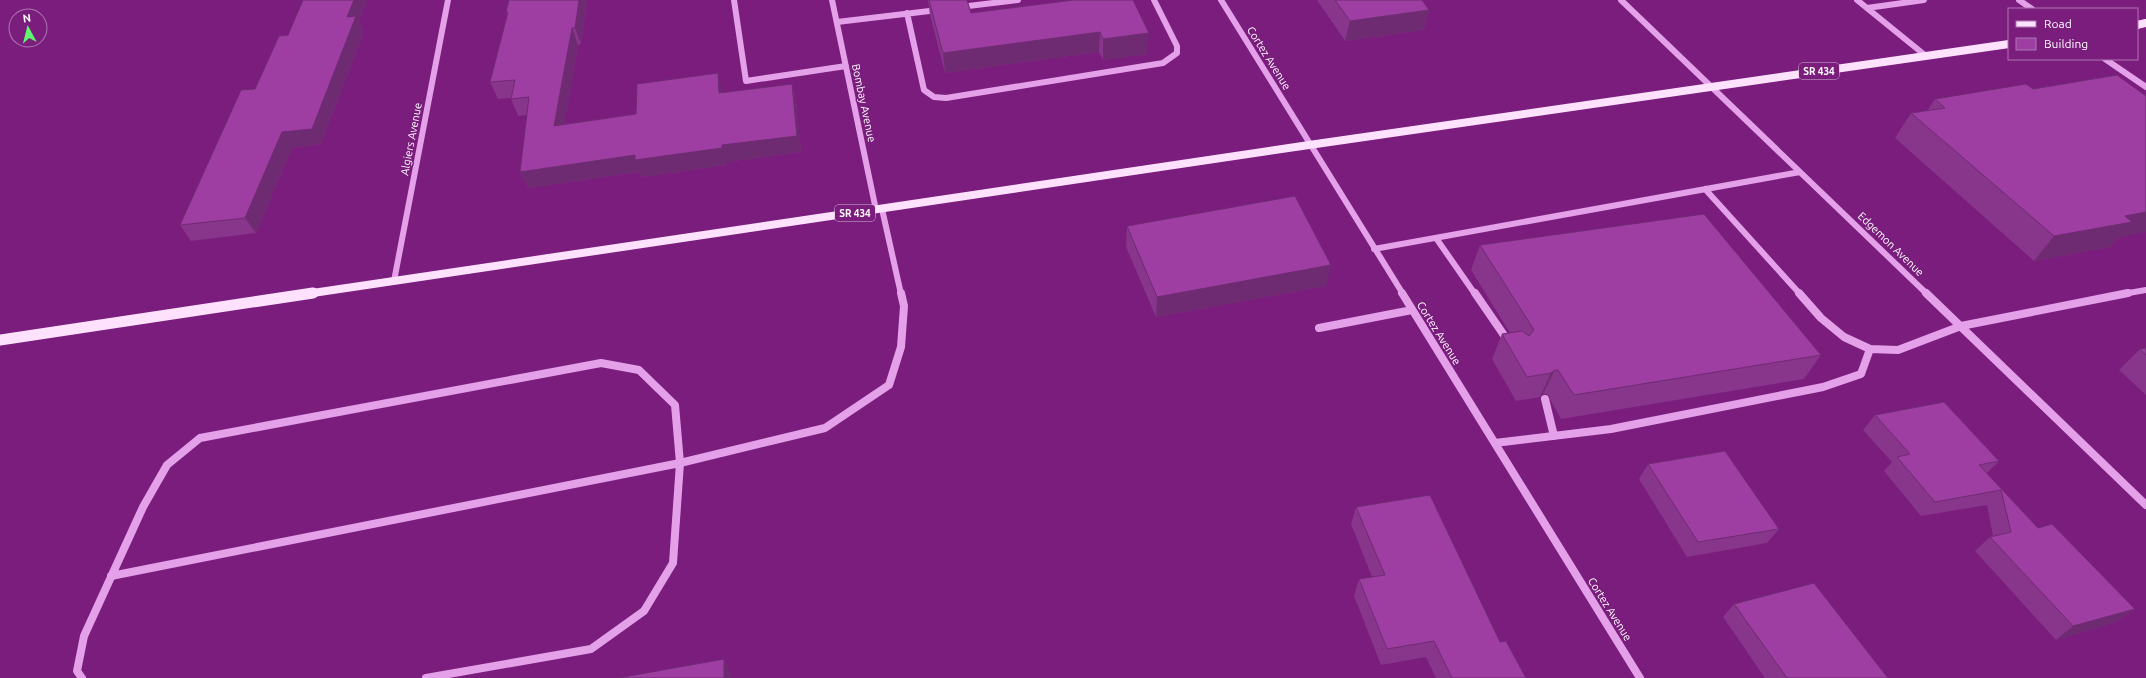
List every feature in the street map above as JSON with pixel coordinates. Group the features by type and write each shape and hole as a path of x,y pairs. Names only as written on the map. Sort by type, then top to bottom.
{"main road":[{"name":"SR 434","path":"0,340 1309,144 2008,44"}],"street":[{"name":"Algiers Avenue","path":"394,281 448,0"},
{"path":"734,0 746,81 846,66"},
{"name":"Bombay Avenue","path":"111,576 680,463 826,428 889,385 901,347 904,306 879,209 832,0"},
{"path":"952,8 1018,0"},
{"path":"907,13 924,90 934,97 946,98 1163,63 1177,54 1177,46 1154,0"},
{"name":"Cortez Avenue","path":"1220,0 1640,678"},
{"name":"Edgemon Avenue","path":"1621,0 2146,505"},
{"path":"1857,0 1926,56"},
{"path":"1867,8 1924,0"},
{"path":"2019,0 2031,8"},
{"path":"836,22 944,9"},
{"path":"2106,60 2146,87"},
{"path":"1374,249 1800,172"},
{"path":"1705,189 1821,318 1844,337 1870,349 1898,350 1961,326 2146,290"},
{"path":"1436,238 1513,348"},
{"path":"1319,328 1412,310"},
{"path":"1495,443 1611,429 1823,387 1860,374 1870,349"},
{"path":"82,678 76,671 84,636 143,507 167,465 200,438 601,364 639,370 675,405 680,463 673,563 644,611 591,649 426,678"},
{"path":"1545,399 1554,436"}],"building":[{"path":"303,0 354,0 347,17 356,16 312,129 282,132 245,218 180,225 241,90 255,89 279,36 288,35"},
{"path":"509,0 579,0 575,28 572,28 554,126 636,114 637,84 718,73 719,93 792,84 797,136 722,145 722,148 635,160 635,155 520,172 529,97 511,99 515,80 490,82 508,12 506,12"},
{"path":"929,0 967,0 971,13 1074,0 1133,0 1149,33 1103,39 1100,32 943,53"},
{"path":"1335,0 1422,0 1429,10 1350,21"},
{"path":"2117,75 2146,96 2146,212 2125,216 2132,222 2054,236 1911,113 1945,108 1935,99 2026,84 2033,89"},
{"path":"1295,196 1331,265 1157,297 1127,226"},
{"path":"1704,214 1821,355 1574,395 1558,370 1551,373 1527,377 1502,334 1522,331 1529,336 1534,330 1480,245"},
{"path":"2146,348 2146,355 2140,349"},
{"path":"1944,402 1999,461 1979,465 2038,528 2052,524 2135,609 2073,626 1990,537 2011,532 2001,490 1935,502 1897,457 1910,454 1875,415"},
{"path":"1725,451 1779,529 1698,542 1648,464"},
{"path":"1430,495 1500,642 1506,641 1526,678 1452,678 1434,641 1387,649 1359,579 1385,575 1356,507"},
{"path":"1814,583 1888,678 1787,678 1734,604"},
{"path":"724,659 724,678 618,678"}]}
